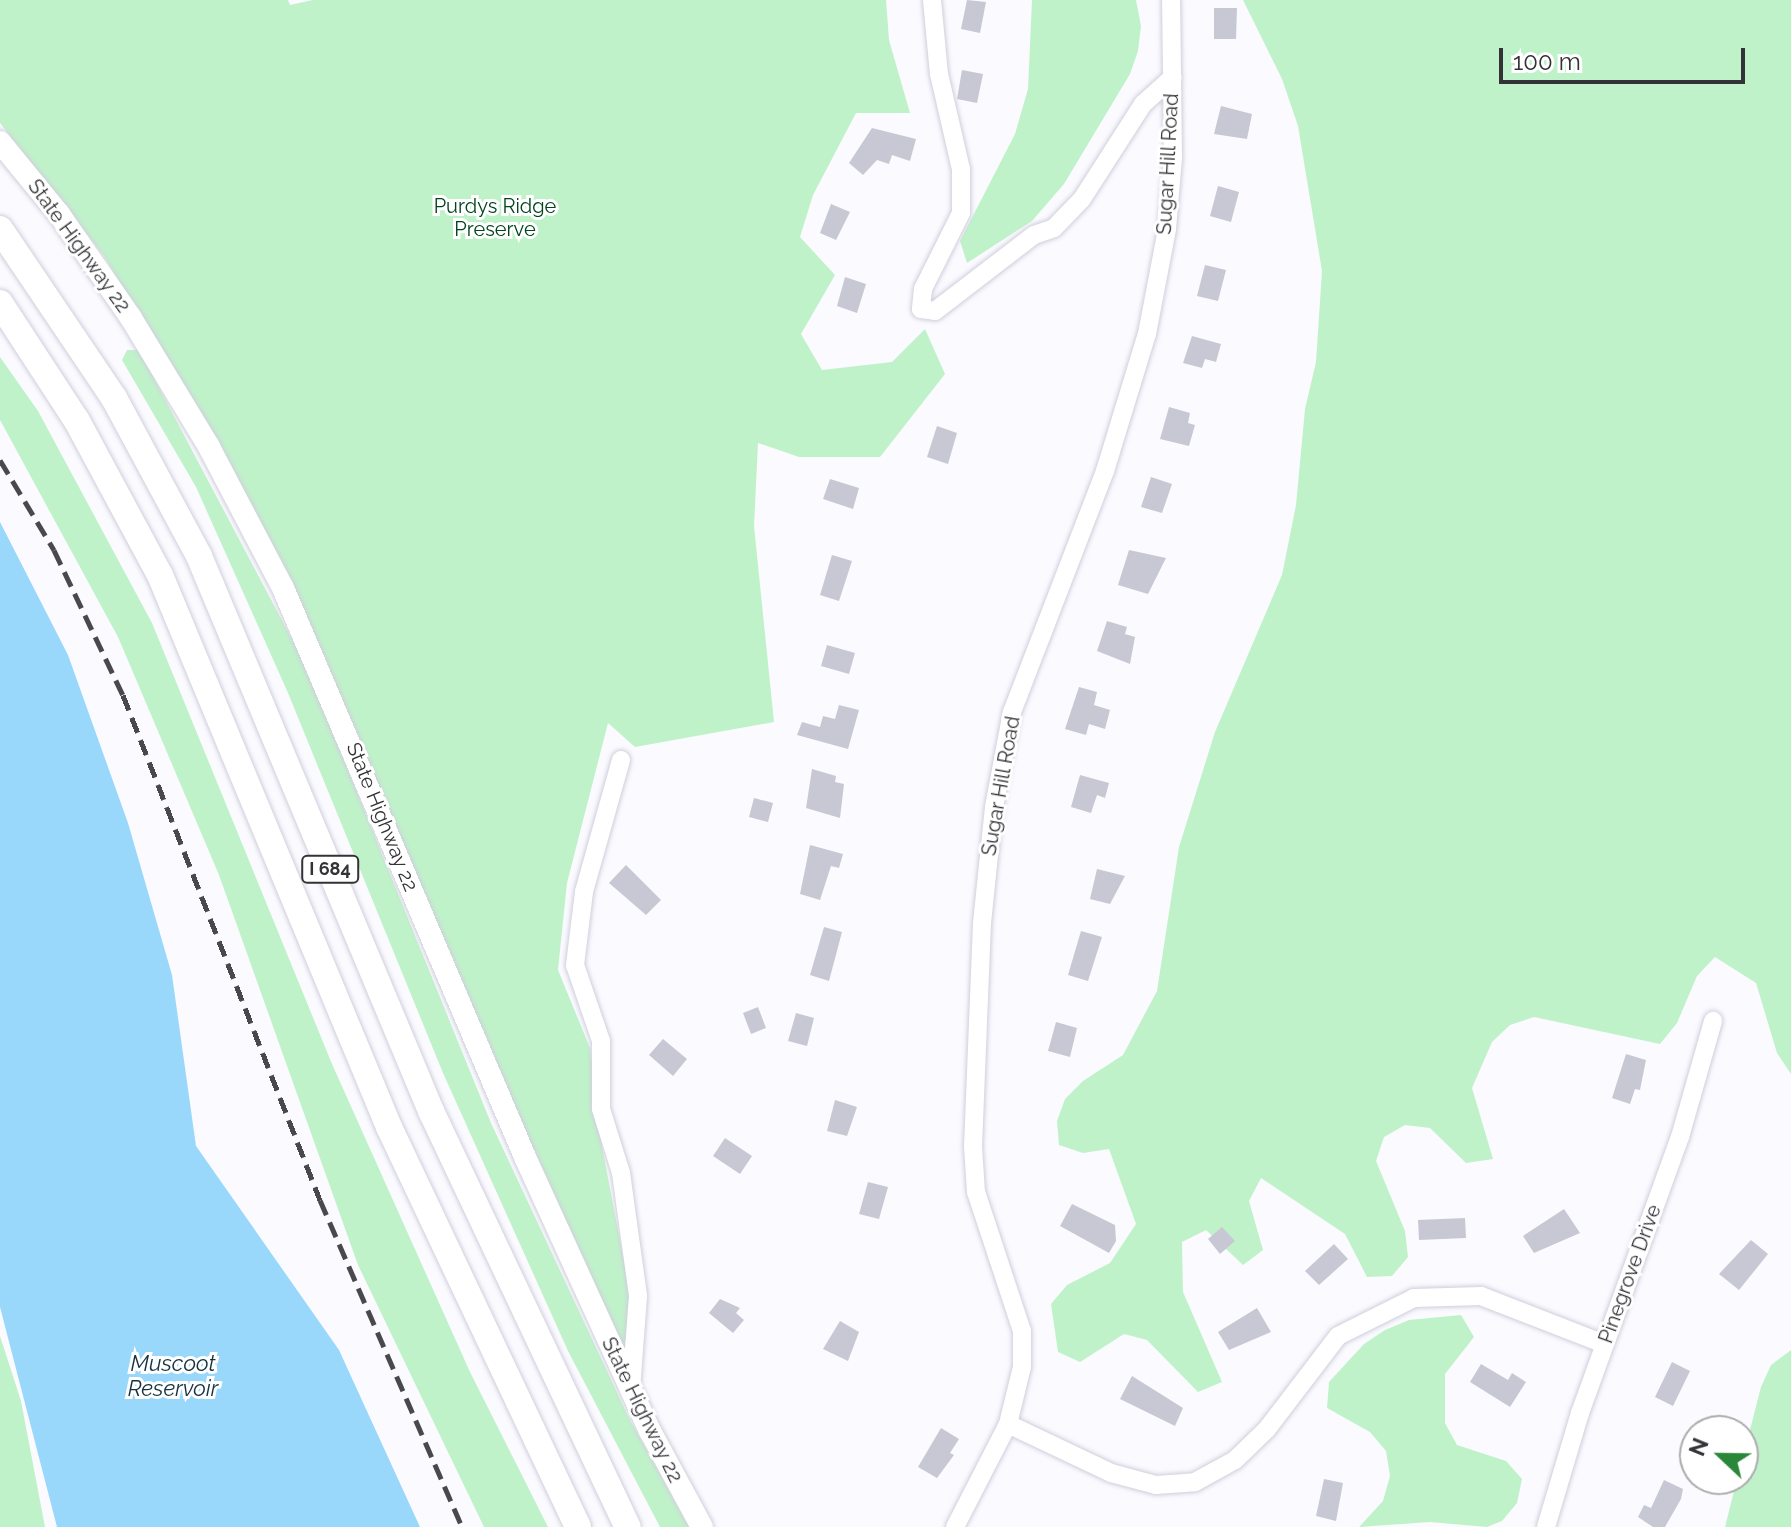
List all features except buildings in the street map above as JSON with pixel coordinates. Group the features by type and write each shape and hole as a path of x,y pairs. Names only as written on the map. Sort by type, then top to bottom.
{"highway":[{"name":"I 684","path":"0,229 114,398 199,556 437,1125 628,1527"},
{"name":"I 684","path":"0,303 77,421 160,575 389,1127 578,1527"}],"main road":[{"name":"State Highway 22","path":"0,142 59,214 139,330 209,447 283,588 488,1074 631,1390 702,1527"}],"street":[{"path":"932,0 939,74 961,169 961,213 923,289 921,309 935,311 1034,235 1054,228 1082,199 1143,104 1173,77"},
{"name":"Sugar Hill Road","path":"955,1527 1008,1424 1020,1381 1022,1331 976,1192 973,1147 982,923 994,807 1012,712 1105,471 1147,334 1167,229 1173,77 1171,0"},
{"path":"621,760 584,892 575,965 601,1041 601,1109 621,1173 638,1296 631,1390"},
{"name":"Pinegrove Drive","path":"1546,1527 1604,1344 1680,1137 1713,1021"},
{"path":"1008,1424 1111,1473 1156,1485 1195,1482 1235,1460 1267,1429 1338,1336 1414,1298 1481,1296 1604,1344"}],"green space":[{"name":"Purdys Ridge Preserve","path":"0,0 288,0 290,5 313,0 886,0 889,40 910,113 856,113 813,195 800,237 835,275 801,334 822,370 892,362 925,329 945,374 880,457 799,457 758,443 754,526 774,722 635,747 608,723 567,883 558,970 590,1048 602,1147 631,1297 628,1365 231,464 104,256 0,123"},
{"path":"1032,0 1136,0 1141,26 1138,51 1130,74 1064,184 1032,221 967,263 960,241 1015,134 1028,89"},
{"path":"1243,0 1791,0 1791,1074 1777,1053 1756,983 1715,957 1697,976 1677,1023 1660,1044 1534,1017 1510,1025 1492,1042 1472,1088 1493,1159 1466,1163 1430,1128 1405,1125 1384,1137 1376,1161 1405,1231 1408,1257 1392,1276 1367,1277 1345,1234 1261,1178 1249,1201 1263,1250 1243,1265 1206,1230 1182,1242 1183,1292 1222,1382 1198,1392 1147,1340 1124,1334 1080,1362 1058,1352 1051,1304 1067,1285 1110,1263 1136,1224 1109,1149 1083,1153 1059,1145 1057,1121 1065,1099 1083,1081 1123,1055 1157,991 1179,847 1215,732 1282,575 1296,505 1305,409 1316,362 1322,271 1298,126 1282,79"},
{"path":"127,350 139,350 304,662 491,1123 629,1418 689,1527 660,1527 568,1351 443,1073 288,693 196,487 122,360"},
{"path":"0,357 38,411 152,623 332,1064 470,1372 548,1527 484,1527 358,1265 219,875 118,637 0,420"},
{"path":"1461,1315 1474,1337 1445,1374 1445,1423 1457,1445 1506,1461 1522,1479 1517,1503 1502,1521 1487,1527 1430,1522 1359,1527 1383,1501 1390,1476 1386,1451 1370,1432 1327,1408 1329,1382 1364,1344 1385,1330 1409,1320"},
{"path":"0,1336 21,1401 45,1527 0,1527"},
{"path":"1791,1350 1791,1527 1725,1527 1733,1495 1759,1495 1759,1415 1754,1415 1771,1365"}],"water":[{"name":"Muscoot Reservoir","path":"0,522 68,655 128,823 172,975 196,1146 339,1350 420,1527 57,1527 0,1307"}],"railway":[{"path":"0,460 54,550 123,695 320,1200 462,1527"}]}
